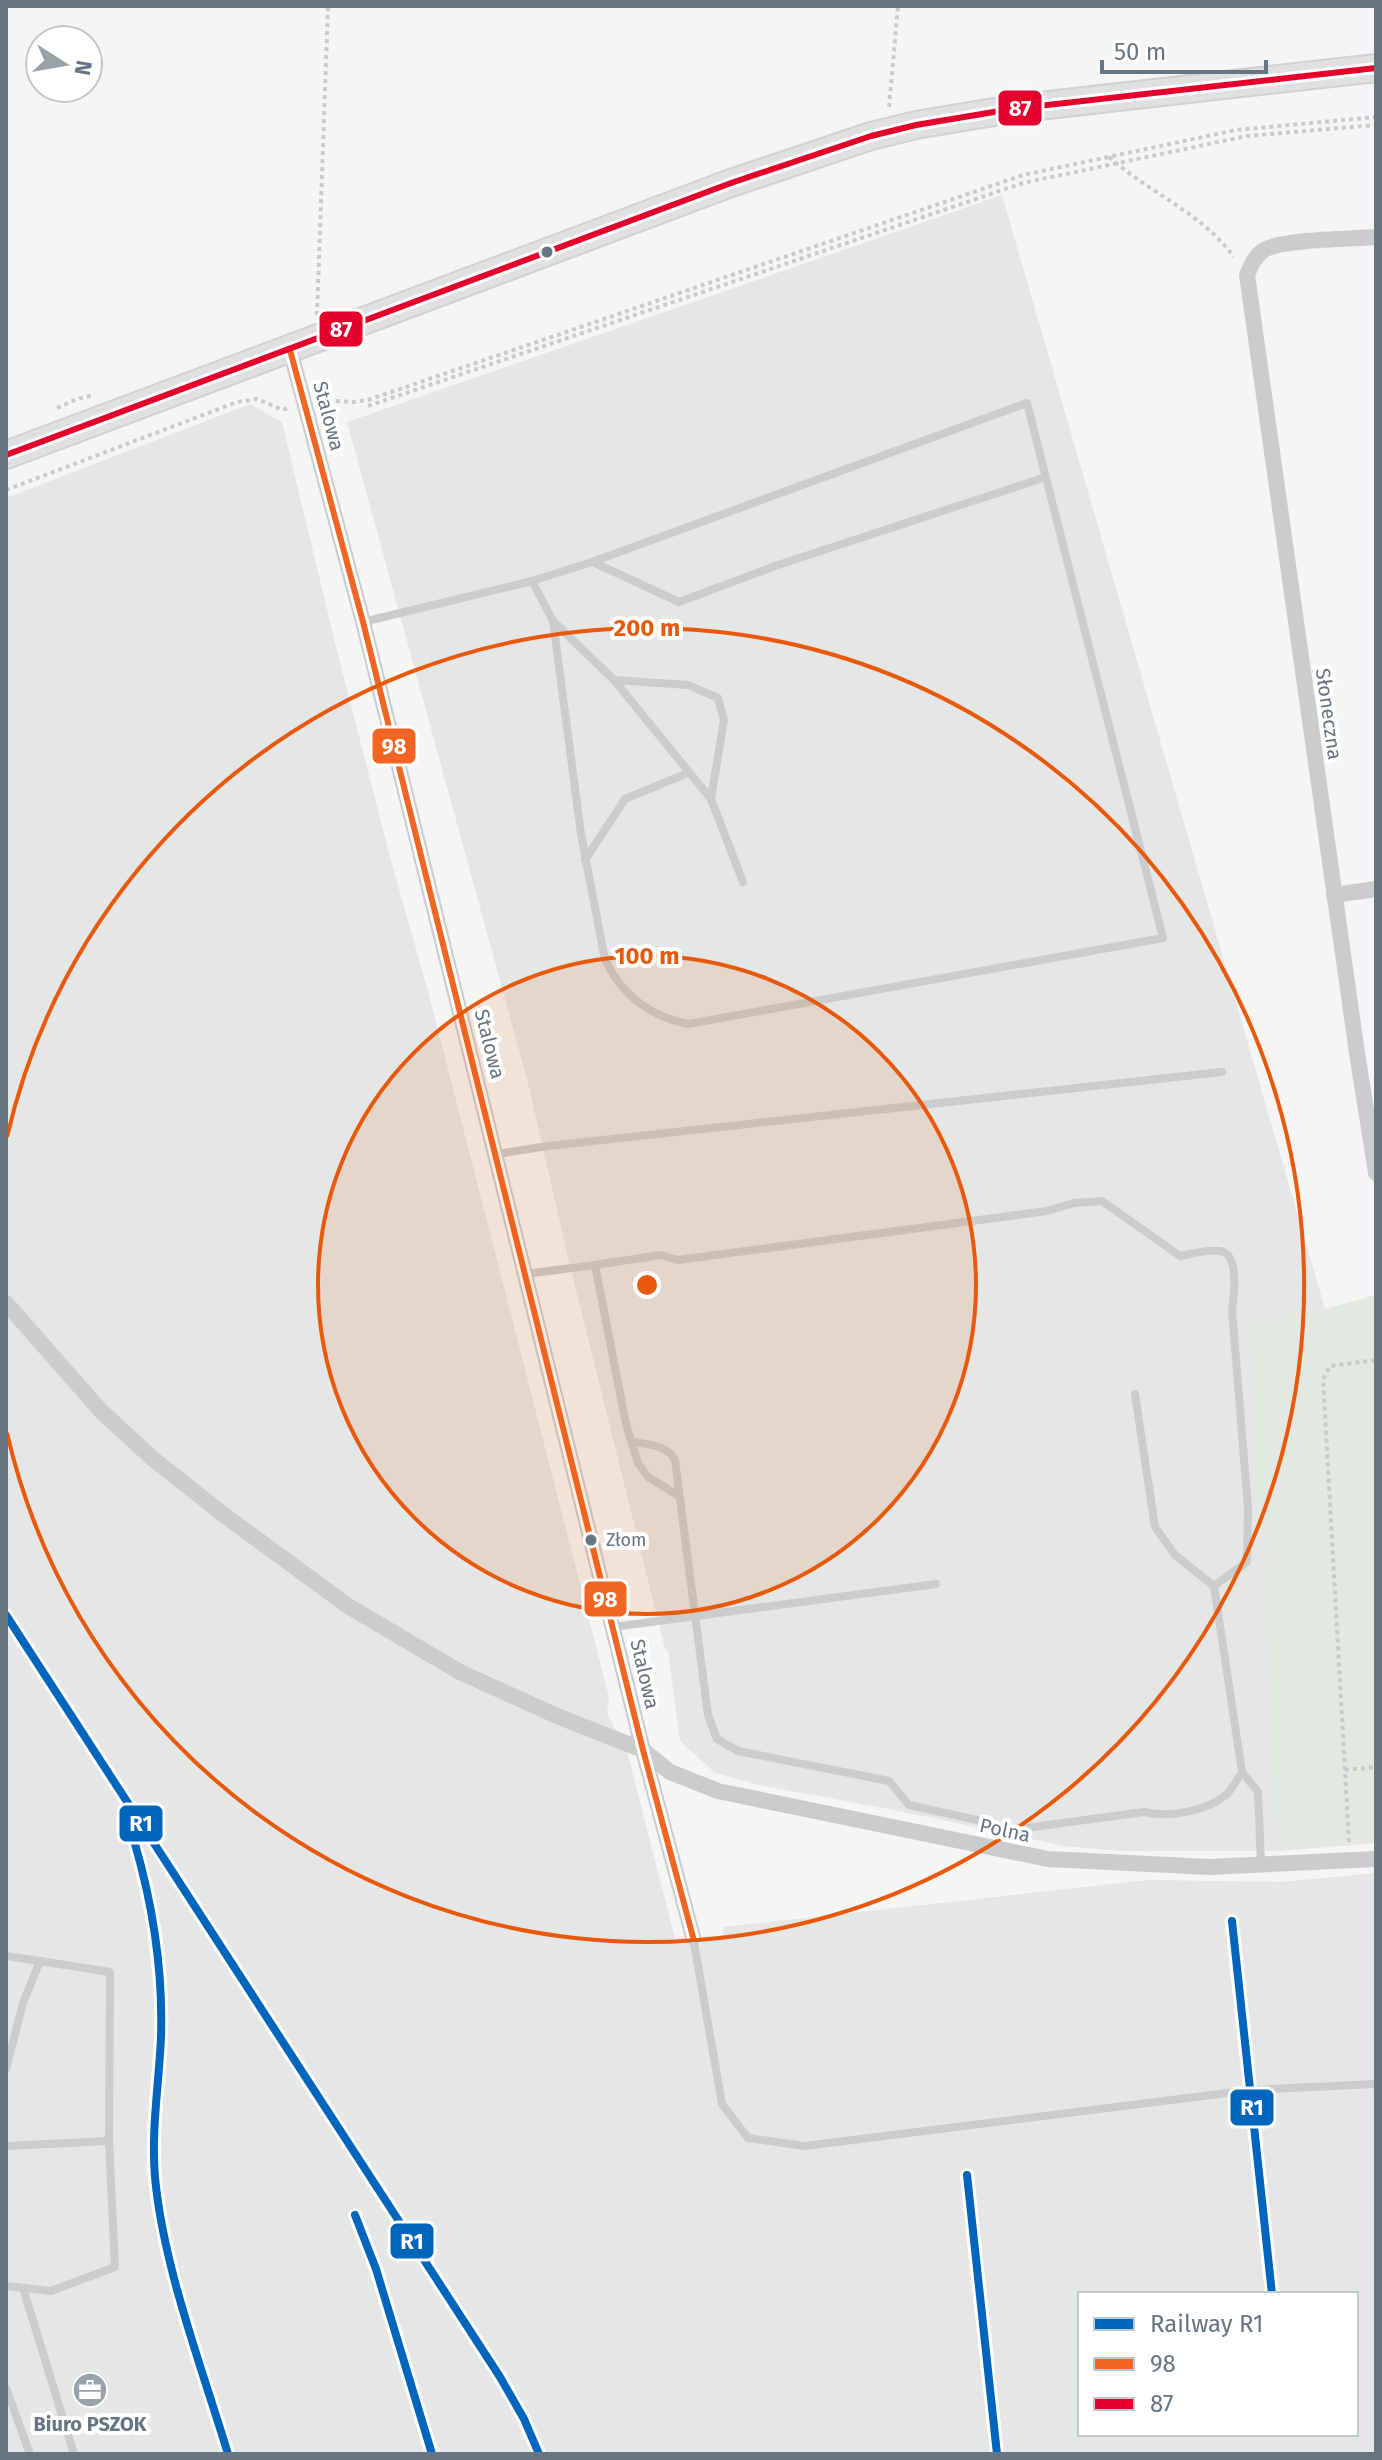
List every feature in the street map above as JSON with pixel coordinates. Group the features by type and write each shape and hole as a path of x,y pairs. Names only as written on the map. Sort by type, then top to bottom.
{"main road":[{"path":"6,455 731,183 892,130 1012,109 1376,68"}],"street":[{"path":"1250,267 1266,249 1281,245 1376,237"},
{"name":"Słoneczna","path":"1250,267 1334,895 1376,1173"},
{"name":"Stalowa","path":"290,350 363,622 643,1750 693,1937"},
{"path":"1334,895 1376,889"},
{"name":"Polna","path":"6,1303 101,1411 152,1458 322,1588 415,1648 460,1672 557,1716 643,1750 670,1772 718,1791 1048,1859 1210,1867 1376,1859"}],"lane":[{"path":"363,622 532,581 592,562 1027,403 1163,938 688,1024 668,1020 647,1010 614,979 605,960 597,929 563,717 553,621"},
{"path":"592,562 679,602 778,565 1046,477"},
{"path":"532,581 553,621 614,680 711,799 743,882"},
{"path":"614,680 688,685 718,698 724,720 711,799"},
{"path":"585,860 625,799 688,773"},
{"path":"497,1154 1222,1072"},
{"path":"526,1274 661,1255 678,1260 1102,1201 1180,1256 1221,1251 1230,1258 1235,1283 1232,1310 1248,1508 1247,1562 1214,1586"},
{"path":"595,1265 626,1424 638,1463 648,1477 679,1494"},
{"path":"1135,1394 1155,1527 1175,1555 1214,1586 1242,1772 1258,1792 1261,1865"},
{"path":"634,1442 671,1452 675,1460 708,1715 717,1739 738,1751 889,1781 902,1799 917,1808 1018,1829 1206,1807 1228,1793 1242,1772"},
{"path":"613,1627 936,1584"},
{"path":"693,1937 722,2104 748,2138 805,2146 1251,2090 1376,2084"},
{"path":"6,1956 110,1972 109,2141 115,2267 51,2291 6,2286"},
{"path":"6,2069 23,2003 40,1961"},
{"path":"6,2146 109,2141"},
{"path":"23,2288 74,2454"},
{"path":"6,2388 30,2454"}],"path":[{"path":"315,341 328,6"},
{"path":"892,130 888,105 898,6"},
{"path":"325,398 353,402 368,400 1023,175 1236,130 1376,117"},
{"path":"368,406 1001,189 1247,136 1376,125"},
{"path":"1109,157 1165,198 1186,209 1250,267"},
{"path":"6,490 238,402 257,399 287,409"},
{"path":"1350,1861 1323,1379 1330,1366 1376,1360"},
{"path":"1345,1770 1376,1767"}],"shaded area":[{"path":"1002,195 1325,1309 1249,1322 1279,1851 1119,1851 1065,1846 760,1785 715,1773 680,1741 668,1651 665,1649 566,1249 528,1083 347,422"},
{"path":"250,404 282,422 336,647 428,991 609,1697 607,1713 628,1754 675,1939 724,1935 723,1927 1148,1880 1282,1882 1376,1873 1376,2454 6,2454 6,498"},
{"path":"1376,1295 1376,1843 1279,1851 1249,1322 1325,1309"}],"rail line":[{"name":"R1","path":"6,1615 500,2377 524,2419 539,2454"},
{"name":"R1","path":"135,1844 152,1915 160,1989 161,2037 154,2142 159,2211 185,2317 228,2454"},
{"name":"R1","path":"1232,1921 1272,2292"},
{"name":"R1","path":"967,2175 997,2454"},
{"name":"R1","path":"355,2215 376,2269 432,2454"}],"transit line":[{"name":"87","path":"6,455 731,183 871,136 1012,109 1376,68"},
{"name":"98","path":"290,350 363,622 643,1750 693,1937"}],"place":[{"name":"Złom","path":"591,1540"},
{"name":"Biuro PSZOK","path":"90,2390"}]}
